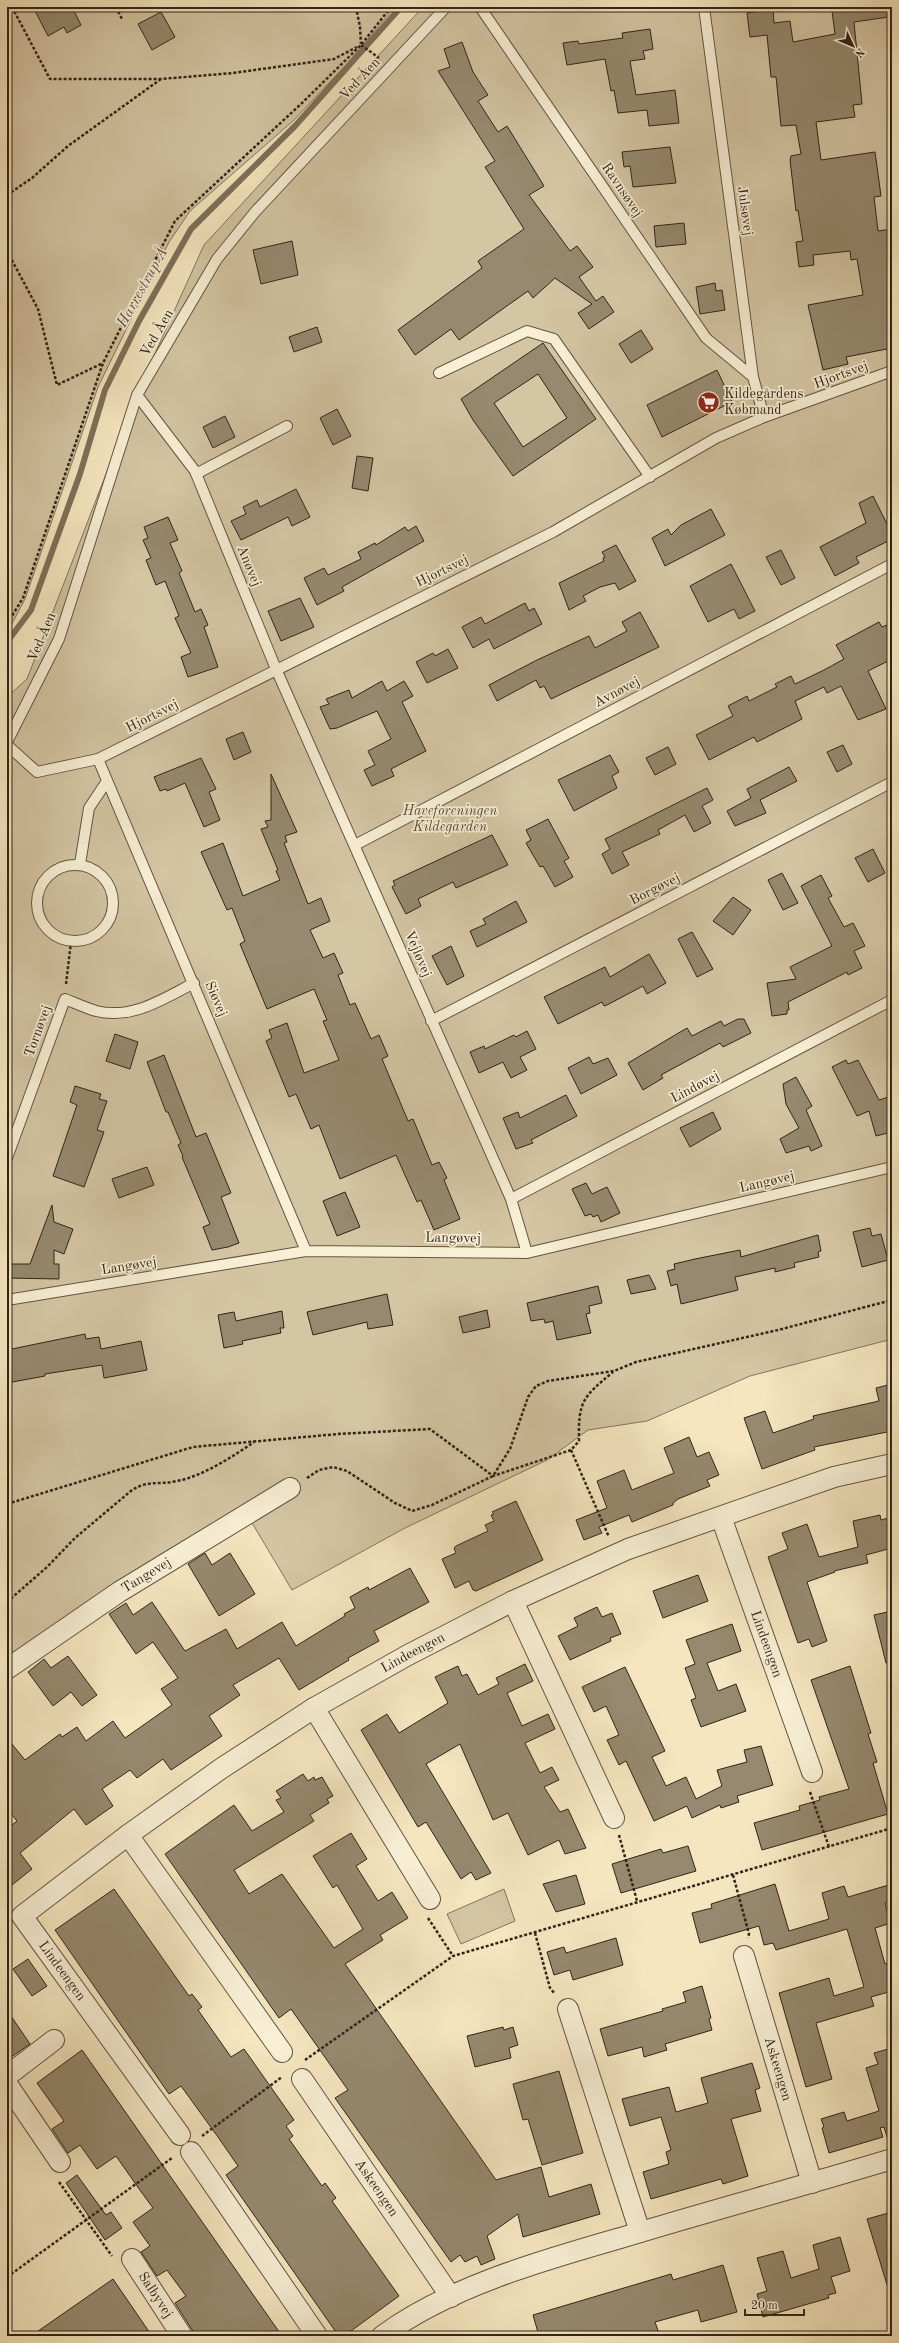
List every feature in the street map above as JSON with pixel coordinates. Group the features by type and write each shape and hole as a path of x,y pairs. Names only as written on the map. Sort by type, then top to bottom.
{"street":[{"name":"Lindeengen","path":"180,2135 22,1916 128,1835 222,1768 314,1708 408,1655 513,1601 617,1554 834,1477 892,1464"},
{"name":"Tangevej","path":"7,1669 119,1592 290,1488"},
{"name":"Lindeengen","path":"721,1517 812,1772"},
{"path":"513,1601 614,1818"},
{"path":"314,1708 430,1899"},
{"path":"128,1835 282,2052"},
{"name":"Askeengen","path":"744,1956 812,2183"},
{"path":"568,2009 640,2232"},
{"path":"7,2076 54,2040"},
{"name":"Askeengen","path":"297,2072 451,2297"},
{"path":"7,2084 60,2162"},
{"path":"189,2148 317,2336"},
{"path":"382,2336 394,2327 451,2297 514,2270 892,2159"},
{"name":"Salbyvej","path":"132,2260 178,2334"}],"lane":[{"name":"Ved Åen","path":"7,742 59,639 137,395 217,258 255,212 446,7"},
{"name":"Ravnsøvej","path":"480,7 706,338 753,377"},
{"name":"Julsøvej","path":"704,7 753,377 764,417"},
{"path":"439,373 527,331 554,339 650,477"},
{"name":"Hjortsvej","path":"7,745 37,772 98,759 553,532 716,438 764,417 892,371"},
{"name":"Anøvej","path":"137,395 196,474 276,669"},
{"path":"196,474 287,426"},
{"name":"Avnøvej","path":"355,845 892,564"},
{"name":"Vejløvej","path":"276,669 511,1200 527,1253"},
{"name":"Siøvej","path":"98,759 306,1251"},
{"path":"80,864 90,808 107,781"},
{"name":"Borgøvej","path":"431,1021 892,782"},
{"path":"80,864 93,868 104,878 111,889 114,906 107,925 93,937 80,942 71,942 53,935 44,926 38,914 36,900 45,878 53,871 66,865 80,864"},
{"name":"Tornøvej","path":"7,1158 65,999 96,1011 118,1014 145,1008 194,983"},
{"name":"Lindøvej","path":"511,1200 892,1000"},
{"name":"Langøvej","path":"7,1300 306,1251 527,1253 892,1167"}],"path":[{"path":"12,7 50,79 161,79 232,73 334,59 361,45"},
{"path":"116,7 122,19"},
{"path":"356,7 360,27 361,45 390,67"},
{"path":"7,624 23,598 103,363 175,221 302,103 361,45 391,7"},
{"path":"7,195 32,178 68,146 161,79"},
{"path":"7,251 38,309 57,385 103,363"},
{"path":"65,999 71,942"},
{"path":"493,1476 510,1449 528,1397 536,1386 548,1381 614,1371 636,1362 778,1330 892,1300"},
{"path":"290,1488 319,1470 333,1467 347,1471 395,1503 412,1511 432,1505 493,1476 571,1450 579,1441 578,1420 581,1405 590,1391 614,1371"},
{"path":"7,1504 193,1447 338,1434 430,1429 493,1476"},
{"path":"7,1602 47,1567 75,1538 132,1490 142,1484 177,1481 222,1463 256,1441"},
{"path":"571,1450 617,1554"},
{"path":"812,1772 807,1782 829,1847"},
{"path":"614,1818 637,1901"},
{"path":"7,2277 85,2219 297,2072 453,1956 536,1933 637,1901 733,1875 892,1828"},
{"path":"733,1875 749,1934 744,1956"},
{"path":"430,1899 425,1914 453,1956"},
{"path":"536,1933 550,1988 568,2009"},
{"path":"60,2162 55,2177 85,2219 114,2258 132,2260"}],"green space":[{"path":"7,7 395,7 347,64 293,121 190,211 169,242 98,387 25,599 7,633"},
{"name":"Haveforeningen Kildegården","path":"423,7 892,7 892,1339 750,1376 647,1421 588,1430 547,1460 405,1528 292,1590 242,1506 148,1562 7,1661 7,697 27,679 138,391 204,245"},
{"path":"504,1889 515,1921 461,1944 447,1914"}],"building":[{"path":"33,7 72,7 81,25 67,33 64,27 48,36"},
{"path":"834,7 888,7 889,17 854,22 862,104 853,105 855,117 816,122 821,160 875,152 881,196 874,197 878,231 892,229 892,348 846,357 848,364 823,370 808,305 863,295 857,259 851,260 850,251 813,255 814,265 799,267 796,242 803,241 798,210 796,211 790,160 791,156 801,154 796,125 781,126 776,77 771,77 767,35 750,37 747,13 773,9 774,23 790,21 793,42 835,34 832,11 834,11"},
{"path":"161,12 175,37 152,50 138,24"},
{"path":"650,29 653,49 643,51 645,59 630,61 636,95 675,90 679,123 649,126 647,110 618,113 614,90 611,91 605,59 567,65 563,43 578,41 579,44 623,38 622,33"},
{"path":"462,42 473,72 488,95 478,101 498,132 507,126 544,186 529,195 570,251 577,246 593,267 579,277 596,301 603,296 614,312 589,329 578,313 592,304 555,278 533,298 528,291 459,340 451,329 415,355 398,330 482,268 478,261 524,229 485,167 495,161 438,71 450,67 444,49"},
{"path":"670,147 676,183 633,187 630,166 624,167 622,152"},
{"path":"684,223 686,244 656,247 654,226"},
{"path":"292,241 298,275 261,284 253,250"},
{"path":"715,283 716,291 722,290 725,310 700,314 696,287"},
{"path":"317,327 322,342 294,352 289,337"},
{"path":"641,330 653,349 631,363 619,344"},
{"path":"543,343 596,419 513,476 473,420 461,399","holes":["538,374 567,418 523,447 494,403"]},
{"path":"717,370 732,402 662,437 647,405"},
{"path":"337,409 351,436 333,445 320,418"},
{"path":"225,416 235,437 213,448 203,427"},
{"path":"357,456 373,458 368,491 352,488"},
{"path":"296,489 310,517 292,526 288,517 241,540 231,521 246,514 243,507 257,500 260,507"},
{"path":"873,496 892,534 892,539 856,557 859,563 835,576 820,547 866,523 859,503"},
{"path":"711,509 725,535 665,566 652,538 668,529 671,535 681,525"},
{"path":"168,517 178,540 170,543 182,571 179,573 195,612 201,609 208,625 204,627 218,667 188,677 181,657 191,653 175,618 179,616 165,581 156,585 146,560 151,558 143,540 148,538 144,527"},
{"path":"416,526 424,541 342,587 344,591 317,605 304,578 324,568 328,575 361,559 358,552 375,543 376,545 405,527 408,531"},
{"path":"616,545 636,581 619,590 615,583 600,587 583,596 586,601 569,610 559,583 604,561 603,558 605,557 602,552"},
{"path":"781,550 795,578 781,585 766,557"},
{"path":"731,564 755,611 739,619 734,609 708,622 690,586"},
{"path":"300,598 314,627 281,641 268,611"},
{"path":"525,603 529,611 534,608 542,624 494,649 489,639 473,648 462,627 481,617 485,624"},
{"path":"640,612 659,647 551,699 544,686 540,688 536,680 497,701 489,685 537,660 589,636 595,648 627,631 622,622"},
{"path":"879,622 882,627 887,625 892,634 892,659 868,671 886,709 858,720 841,686 827,693 824,687 795,701 802,719 757,742 754,737 709,760 696,735 733,716 728,706 747,696 749,701 777,687 775,684 791,676 795,684 844,659 836,645"},
{"path":"448,649 458,668 427,683 416,662 433,653 435,656"},
{"path":"382,681 387,691 404,681 413,696 402,702 426,751 391,769 394,776 372,786 364,770 375,765 368,751 391,739 377,711 337,728 330,729 320,707 329,704 326,699 349,690 352,698"},
{"path":"243,732 251,752 234,760 226,739"},
{"path":"843,745 852,764 837,772 827,752"},
{"path":"668,747 676,764 655,775 646,758"},
{"path":"610,755 619,772 612,776 617,788 574,811 558,780"},
{"path":"201,758 216,789 209,792 220,820 204,827 185,783 167,791 166,789 160,791 154,777"},
{"path":"789,767 797,781 760,800 766,813 735,826 727,811 751,798 747,789"},
{"path":"271,774 297,832 285,836 287,842 284,843 308,904 321,898 330,921 310,930 323,958 334,953 343,973 338,975 350,1005 355,1003 371,1039 379,1035 388,1056 382,1059 408,1121 413,1119 432,1165 439,1162 447,1178 444,1180 460,1219 434,1230 421,1200 417,1202 396,1155 340,1179 319,1125 311,1129 296,1094 289,1097 266,1041 272,1038 269,1030 287,1023 304,1073 339,1060 323,1021 327,1020 314,989 267,1009 240,944 245,941 232,908 227,910 201,852 223,843 243,896 280,880 276,871 278,870 261,829 268,827 265,821 271,820"},
{"path":"707,788 713,800 702,806 711,823 694,832 685,815 658,830 660,834 622,852 629,865 612,874 602,854 610,849 605,839"},
{"path":"548,819 569,858 564,861 573,877 555,887 543,866 540,867 526,843 531,840 526,830"},
{"path":"492,835 508,865 456,888 453,882 418,899 421,906 406,914 392,887 395,885 393,881"},
{"path":"873,849 885,873 868,882 855,858"},
{"path":"782,873 798,903 783,910 768,880"},
{"path":"821,875 832,896 828,898 844,927 853,923 865,946 854,951 862,968 848,975 847,972 788,1002 789,1010 787,1010 787,1014 772,1016 767,983 796,979 790,967 832,946 801,886"},
{"path":"733,897 751,910 733,935 713,921"},
{"path":"516,901 527,922 477,947 470,931 486,924 483,919"},
{"path":"692,932 713,969 697,977 678,939"},
{"path":"451,946 464,976 447,985 432,956"},
{"path":"649,954 666,983 647,994 643,986 607,1005 604,1006 602,1002 558,1024 544,997 605,967 610,977"},
{"path":"738,1019 744,1019 751,1033 723,1047 720,1043 661,1075 663,1078 643,1090 628,1063 687,1028 692,1036 721,1021 724,1026"},
{"path":"527,1031 536,1049 520,1057 527,1070 511,1078 503,1062 479,1073 470,1052 484,1046 485,1049 514,1035 516,1037"},
{"path":"115,1034 138,1042 130,1069 106,1061"},
{"path":"164,1055 196,1137 206,1133 231,1193 221,1197 239,1243 212,1250 203,1227 210,1224 182,1157 183,1156 178,1145 181,1143 168,1112 166,1112 147,1062"},
{"path":"589,1057 593,1064 608,1058 617,1075 581,1094 568,1068"},
{"path":"846,1060 848,1064 858,1060 879,1100 892,1096 892,1132 876,1136 869,1111 857,1116 832,1067"},
{"path":"796,1077 812,1106 806,1110 822,1146 811,1151 809,1146 786,1153 780,1139 799,1128 786,1104 783,1084"},
{"path":"75,1086 101,1094 99,1099 107,1101 97,1130 104,1132 84,1187 53,1176 77,1105 70,1102"},
{"path":"566,1095 577,1116 531,1140 533,1143 516,1149 503,1118 518,1112 520,1118"},
{"path":"713,1112 721,1129 690,1147 680,1128"},
{"path":"147,1167 154,1185 119,1198 112,1179"},
{"path":"586,1183 592,1194 607,1187 620,1213 601,1222 598,1215 593,1217 591,1214 585,1216 572,1189"},
{"path":"345,1192 360,1227 337,1236 323,1201"},
{"path":"52,1205 54,1222 73,1229 64,1254 54,1250 54,1264 59,1264 59,1279 7,1278 7,1264 30,1264"},
{"path":"870,1228 872,1236 881,1234 888,1260 862,1267 853,1232"},
{"path":"818,1235 821,1251 818,1252 819,1257 794,1263 795,1267 775,1272 775,1268 735,1277 738,1290 681,1304 677,1284 671,1286 667,1271 675,1269 674,1264 740,1250 741,1257"},
{"path":"649,1275 656,1289 631,1294 627,1280"},
{"path":"598,1286 602,1303 589,1306 590,1313 586,1314 591,1333 557,1340 553,1321 545,1323 544,1319 531,1321 527,1303"},
{"path":"387,1294 393,1325 368,1329 367,1322 313,1335 307,1312"},
{"path":"487,1310 490,1327 463,1333 459,1317"},
{"path":"282,1311 284,1328 280,1328 281,1333 242,1341 243,1344 224,1348 218,1315 234,1312 236,1321"},
{"path":"85,1334 86,1339 99,1337 101,1349 141,1341 147,1370 104,1378 102,1365 45,1374 45,1376 7,1383 7,1350"},
{"path":"892,1384 892,1431 814,1447 815,1450 762,1469 744,1418 765,1411 773,1433 814,1419 813,1416 879,1401 876,1388"},
{"path":"689,1437 697,1457 709,1452 719,1475 707,1480 710,1486 678,1499 673,1503 673,1505 632,1522 629,1515 599,1527 602,1533 584,1540 576,1520 607,1508 597,1481 624,1470 632,1490 674,1473 664,1448"},
{"path":"516,1501 543,1560 476,1591 473,1590 469,1581 455,1588 442,1559 456,1553 454,1548 456,1546 488,1531 485,1525 494,1521 491,1515 494,1514 492,1512"},
{"path":"880,1515 881,1520 892,1517 892,1548 866,1555 868,1563 834,1571 835,1572 807,1582 827,1641 812,1647 809,1639 798,1643 768,1557 788,1549 782,1533 807,1524 819,1557 858,1547 853,1521"},
{"path":"205,1553 212,1565 230,1553 255,1594 219,1616 188,1564"},
{"path":"410,1568 429,1602 374,1631 379,1641 348,1658 349,1660 299,1690 279,1658 233,1685 240,1695 209,1716 222,1736 171,1770 163,1759 137,1778 130,1770 102,1789 113,1806 86,1825 74,1809 20,1853 32,1869 7,1889 7,1829 17,1821 7,1809 7,1738 25,1760 60,1734 62,1737 77,1727 86,1741 113,1721 125,1738 172,1705 161,1689 178,1678 153,1642 136,1654 109,1614 126,1603 133,1615 152,1602 185,1651 226,1629 237,1649 282,1622 296,1646 345,1616 344,1614 355,1608 350,1597 368,1587 369,1590"},
{"path":"698,1575 708,1601 663,1618 653,1591"},
{"path":"597,1607 602,1617 612,1613 621,1634 610,1638 611,1641 570,1660 558,1636 578,1626 574,1618"},
{"path":"892,1611 892,1662 886,1663 874,1615"},
{"path":"732,1624 741,1651 707,1663 718,1691 736,1684 746,1711 701,1727 691,1700 696,1698 685,1668 695,1664 686,1640"},
{"path":"68,1656 97,1695 82,1706 71,1692 53,1706 28,1672 44,1659 51,1668"},
{"path":"525,1664 533,1681 507,1693 522,1726 548,1714 555,1729 525,1743 540,1773 552,1767 559,1780 544,1787 560,1812 568,1809 586,1848 565,1854 559,1840 528,1855 508,1813 493,1820 460,1744 426,1764 491,1873 476,1880 471,1872 461,1879 426,1822 418,1827 361,1730 387,1714 399,1733 448,1703 435,1677 458,1666 462,1676 467,1674 478,1695 499,1684 496,1678"},
{"path":"850,1666 871,1733 868,1734 877,1762 873,1763 888,1814 762,1850 754,1823 800,1810 799,1806 820,1800 819,1797 849,1789 811,1680"},
{"path":"625,1667 665,1751 652,1757 666,1786 686,1777 696,1799 722,1786 717,1770 747,1762 744,1750 761,1746 773,1785 737,1796 739,1802 721,1808 720,1805 692,1818 687,1806 654,1821 626,1761 619,1765 607,1740 619,1735 606,1706 594,1712 582,1687"},
{"path":"303,1774 308,1781 314,1777 315,1780 322,1777 333,1796 327,1799 329,1803 310,1815 314,1821 234,1870 249,1894 282,1874 334,1948 363,1929 337,1885 333,1888 313,1856 351,1833 367,1859 356,1866 378,1901 392,1892 408,1918 380,1935 383,1940 345,1964 496,2180 541,2167 549,2197 591,2184 600,2214 523,2237 518,2214 487,2236 495,2259 481,2265 477,2256 465,2262 460,2255 451,2262 335,2098 348,2090 291,2009 279,2018 165,1854 234,1805 252,1831 284,1812 276,1800 281,1798 276,1791"},
{"path":"688,1846 696,1871 621,1893 612,1864 661,1849 663,1853"},
{"path":"576,1875 585,1904 556,1912 543,1884"},
{"path":"775,1884 789,1931 829,1919 822,1893 844,1886 848,1897 892,1884 892,1901 885,1903 891,1923 875,1928 885,1964 892,1962 892,1991 871,1997 874,2006 816,2023 832,2079 806,2087 779,1993 829,1978 834,1996 864,1987 847,1929 776,1950 773,1943 764,1945 759,1926 700,1943 692,1913 712,1908 711,1904"},
{"path":"114,1889 189,1996 192,1994 202,2007 198,2010 231,2057 244,2049 294,2120 286,2126 293,2136 289,2139 322,2186 325,2183 336,2198 332,2201 399,2296 344,2336 342,2332 338,2335 226,2175 238,2166 218,2137 181,2086 169,2094 55,1930"},
{"path":"616,1938 623,1965 573,1980 570,1970 554,1975 547,1952 564,1947 566,1953"},
{"path":"28,1959 47,1986 32,1996 13,1969"},
{"path":"702,1986 711,2018 709,2019 712,2030 665,2044 667,2050 644,2057 642,2047 608,2056 600,2029 663,2011 662,2009 686,2002 683,1992"},
{"path":"7,2010 30,2044 7,2060"},
{"path":"503,2027 504,2030 513,2027 518,2045 509,2048 511,2058 475,2067 467,2036"},
{"path":"892,2048 892,2139 888,2140 884,2127 880,2128 883,2137 829,2153 821,2119 844,2112 847,2121 879,2111 866,2068 878,2064 874,2053"},
{"path":"82,2050 282,2336 196,2336 175,2303 186,2296 167,2270 157,2276 141,2252 150,2246 133,2222 153,2208 116,2156 97,2169 80,2145 68,2153 52,2129 64,2121 37,2083"},
{"path":"752,2063 760,2088 755,2090 761,2111 731,2119 748,2176 723,2184 721,2179 651,2199 643,2172 669,2164 666,2152 671,2150 661,2117 630,2126 622,2099 669,2087 676,2112 708,2103 701,2078"},
{"path":"559,2071 583,2153 542,2165 528,2119 523,2120 513,2084"},
{"path":"77,2175 106,2215 111,2212 122,2228 105,2240 66,2183"},
{"path":"892,2212 892,2288 888,2288 867,2219"},
{"path":"840,2237 850,2271 831,2277 836,2293 828,2295 829,2298 763,2317 757,2294 767,2291 757,2258 783,2251 791,2278 819,2269 813,2245"},
{"path":"723,2265 737,2312 701,2322 698,2310 655,2322 660,2336 539,2336 533,2315 671,2274 673,2280"},
{"path":"113,2279 152,2336 31,2336"}],"waterway":[{"name":"Harrestrup Å","path":"7,642 31,610 80,474 105,390 139,321 191,229 295,126 401,7"}],"place":[{"name":"Kildegårdens Købmand","path":"708,402"}]}
